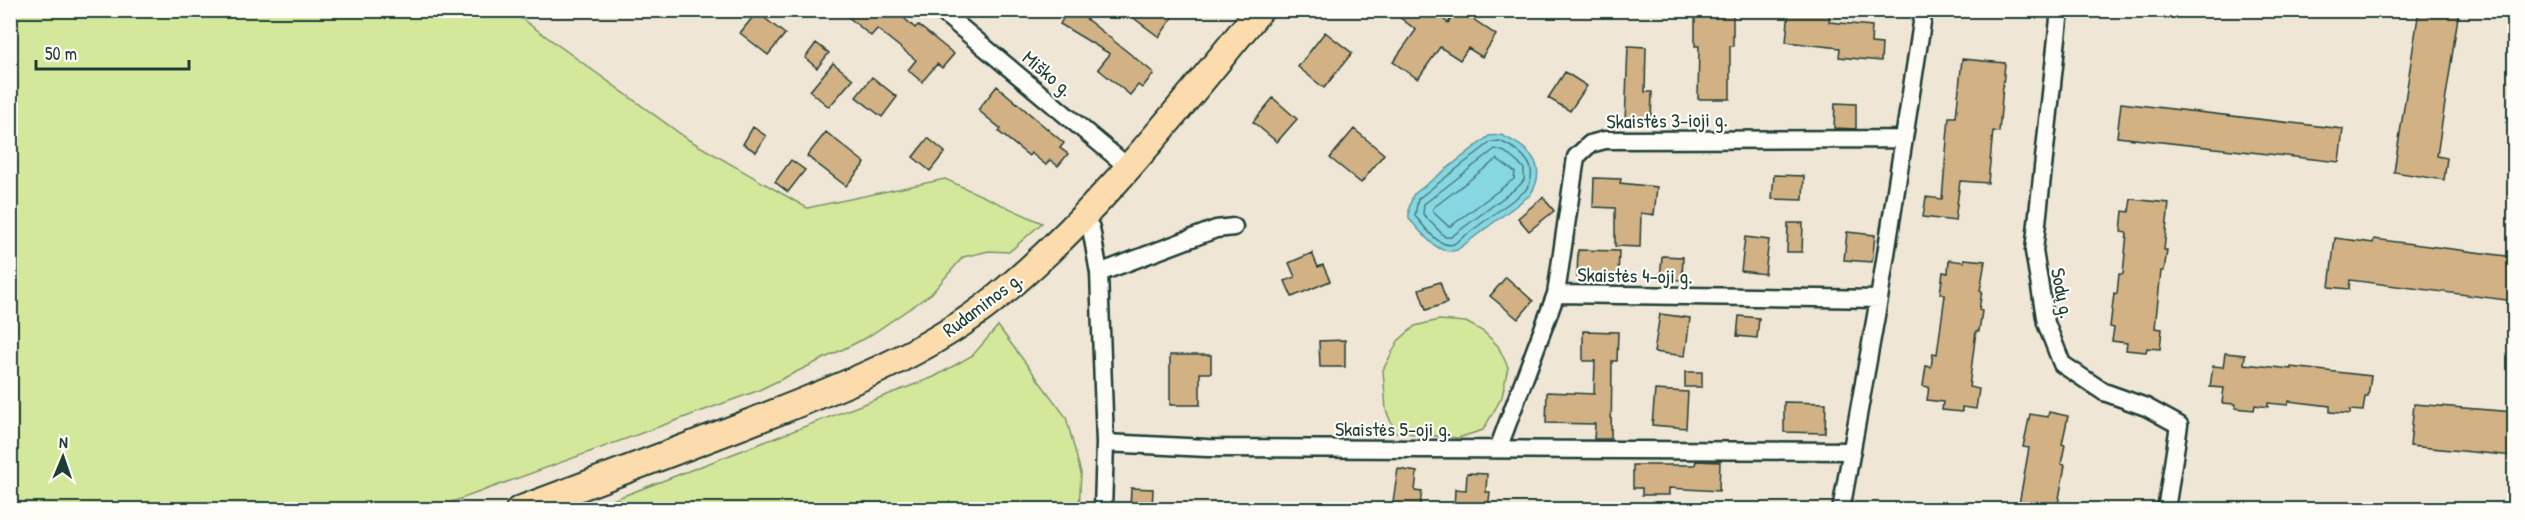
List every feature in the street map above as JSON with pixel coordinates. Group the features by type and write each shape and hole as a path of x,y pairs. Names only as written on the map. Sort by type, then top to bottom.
{"main road":[{"name":"Rudaminos g.","path":"519,510 809,400 881,369 935,339 996,298 1082,219 1260,10"}],"street":[{"name":"Miško g.","path":"940,10 1128,167"},
{"path":"1841,510 1879,299 1902,139 1924,10"},
{"name":"Sodų g.","path":"2060,10 2034,251 2046,323 2062,364 2104,392 2146,407 2179,425 2166,510"},
{"name":"Skaistės 3-ioji g.","path":"1556,294 1576,158 1590,144 1605,140 1902,139"},
{"path":"1082,219 1091,228 1099,273 1105,443 1103,510"},
{"path":"1099,273 1216,229 1234,227"},
{"name":"Skaistės 4-oji g.","path":"1498,449 1556,294 1879,299"},
{"name":"Skaistės 5-oji g.","path":"1105,443 1207,448 1852,451"}],"green space":[{"path":"10,11 511,11 689,140 807,208 945,179 1042,223 1009,252 989,251 963,257 931,294 866,338 757,391 433,509 11,509"},
{"path":"1439,320 1466,322 1484,332 1498,346 1508,367 1502,397 1483,430 1458,438 1395,432 1386,410 1383,370 1398,341 1415,326"},
{"path":"998,326 1066,417 1081,473 1079,509 589,509 934,377 973,355"}],"water":[{"path":"1501,135 1520,145 1533,158 1537,166 1536,184 1530,195 1457,250 1442,250 1430,242 1409,219 1409,208 1413,195 1489,136"}],"building":[{"path":"840,10 895,10 915,28 918,25 954,54 942,68 937,64 922,82 908,70 916,60 877,29 871,36"},
{"path":"1068,10 1075,10 1154,73 1142,88 1138,85 1130,95 1098,69 1110,54 1060,24"},
{"path":"1123,10 1178,10 1159,37"},
{"path":"1390,10 1432,10 1448,23 1457,10 1460,10 1496,35 1482,57 1468,48 1460,60 1440,47 1418,79 1393,62 1416,30"},
{"path":"1789,10 1830,10 1829,22 1872,26 1871,43 1882,44 1881,61 1839,57 1840,48 1786,42"},
{"path":"2419,10 2459,10 2437,156 2447,158 2444,180 2394,172"},
{"path":"757,12 785,34 768,55 740,33"},
{"path":"1695,14 1733,14 1733,46 1730,46 1730,99 1698,99 1699,46 1695,46"},
{"path":"1325,32 1352,53 1324,88 1298,67"},
{"path":"816,43 829,53 817,68 805,58"},
{"path":"1628,46 1646,47 1645,92 1652,92 1651,123 1625,122"},
{"path":"1962,59 2005,63 1999,132 1993,131 1988,183 1960,181 1955,221 1923,217 1926,197 1942,199 1949,117 1956,117"},
{"path":"833,63 853,79 829,107 810,91"},
{"path":"1565,72 1587,86 1570,111 1548,98"},
{"path":"872,77 897,97 882,117 856,97"},
{"path":"997,86 1064,143 1060,148 1068,154 1058,166 1050,160 1046,165 1031,153 1029,156 999,132 1001,129 978,110"},
{"path":"1273,98 1297,119 1277,142 1253,122"},
{"path":"1835,103 1856,104 1856,129 1834,128"},
{"path":"2121,103 2343,129 2339,162 2117,137"},
{"path":"753,127 766,136 756,152 743,144"},
{"path":"1354,129 1384,154 1361,183 1330,158"},
{"path":"826,132 865,163 846,186 807,156"},
{"path":"928,138 945,152 930,171 913,157"},
{"path":"791,160 805,170 788,192 775,182"},
{"path":"1774,175 1804,176 1803,200 1772,199"},
{"path":"1594,178 1621,179 1620,183 1657,187 1654,215 1641,213 1640,247 1615,246 1615,208 1593,207"},
{"path":"1543,197 1554,211 1529,231 1518,218"},
{"path":"2131,199 2169,203 2164,250 2167,250 2164,271 2161,271 2155,328 2162,329 2160,349 2147,348 2146,352 2126,350 2127,343 2112,341 2114,328 2110,327 2114,293 2117,294 2119,274 2123,274 2127,233 2121,232 2123,211 2129,212"},
{"path":"1788,223 1803,223 1802,252 1787,252"},
{"path":"1847,232 1875,235 1872,262 1844,260"},
{"path":"1745,237 1769,240 1765,274 1741,271"},
{"path":"2335,238 2373,243 2374,239 2514,257 2514,301 2350,280 2349,289 2329,287"},
{"path":"1578,250 1619,251 1618,278 1577,277"},
{"path":"1312,253 1318,267 1323,265 1330,281 1292,297 1285,281 1295,277 1289,263"},
{"path":"1662,256 1683,257 1682,280 1660,279"},
{"path":"1964,259 1985,261 1980,291 1982,291 1979,310 1982,311 1979,331 1976,331 1969,387 1979,389 1976,409 1962,407 1962,412 1942,410 1943,402 1927,400 1929,387 1923,386 1926,366 1931,367 1933,353 1937,354 1945,295 1940,294 1943,272 1948,273 1949,260 1964,262"},
{"path":"1506,277 1533,301 1518,319 1490,296"},
{"path":"1440,282 1447,303 1426,310 1419,289"},
{"path":"1660,314 1690,318 1685,356 1654,352"},
{"path":"1739,316 1759,318 1757,338 1737,336"},
{"path":"1583,331 1618,332 1617,361 1612,361 1611,439 1594,439 1595,424 1546,423 1547,392 1594,394 1595,361 1583,361"},
{"path":"1345,340 1345,367 1320,367 1319,341"},
{"path":"2225,353 2245,355 2244,364 2371,376 2363,411 2350,410 2350,414 2330,412 2330,406 2289,401 2288,405 2268,403 2268,407 2255,405 2254,410 2235,408 2235,404 2222,403 2224,388 2210,387 2213,366 2223,367"},
{"path":"1170,355 1211,355 1211,373 1200,373 1200,405 1170,405"},
{"path":"1685,372 1702,372 1702,387 1685,387"},
{"path":"1655,390 1688,392 1686,428 1652,425"},
{"path":"1784,402 1826,403 1825,433 1784,432"},
{"path":"2414,404 2514,412 2514,456 2410,446"},
{"path":"2049,412 2068,416 2062,444 2065,445 2061,464 2065,465 2057,510 2018,510 2029,448 2023,447 2030,414 2048,417"},
{"path":"1696,461 1720,462 1719,491 1669,488 1669,495 1642,495 1642,488 1633,488 1633,465 1695,465"},
{"path":"1398,469 1417,472 1415,491 1422,492 1419,510 1392,508"},
{"path":"1467,473 1487,474 1486,492 1490,492 1488,510 1454,510 1455,489 1466,490"},
{"path":"1131,488 1153,489 1152,510 1130,510"}]}
